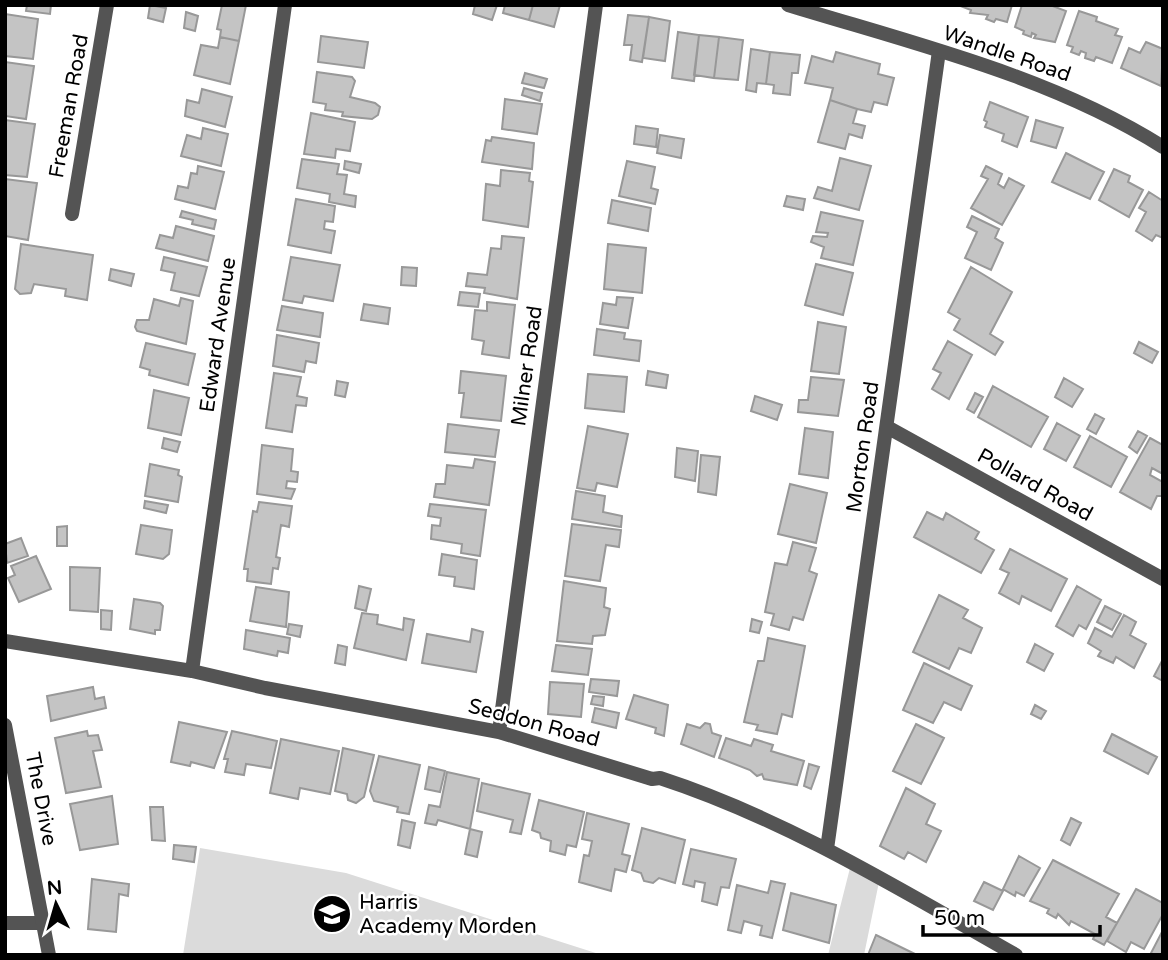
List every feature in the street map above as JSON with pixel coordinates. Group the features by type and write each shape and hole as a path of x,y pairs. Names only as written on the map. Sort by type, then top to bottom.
{"street":[{"name":"Freeman Road","path":"72,214 107,5"},
{"name":"Edward Avenue","path":"192,671 285,5"},
{"name":"Milner Road","path":"499,732 596,5"},
{"name":"Wandle Road","path":"789,5 939,51 1056,92 1101,112 1163,147"},
{"name":"Morton Road","path":"827,849 939,51"},
{"name":"Pollard Road","path":"887,427 1163,579"},
{"name":"Seddon Road","path":"5,641 192,671 265,688 499,732 679,785 767,820 827,849 1016,955"},
{"name":"The Drive","path":"5,725 49,955"},
{"path":"5,923 44,923"}],"shaded area":[{"name":"Harris Academy Morden","path":"200,848 346,873 602,955 183,955"},
{"path":"850,868 879,882 864,955 828,955"}],"building":[{"path":"27,5 51,5 50,14 26,11"},
{"path":"150,5 166,8 163,22 148,18"},
{"path":"222,5 246,5 239,41 220,37 221,30 217,29"},
{"path":"475,5 497,5 492,20 473,14"},
{"path":"505,5 533,5 529,20 503,13"},
{"path":"533,5 560,5 554,27 529,20"},
{"path":"958,5 1012,5 1007,22 996,19 994,22 986,19 988,15 970,13 971,10"},
{"path":"1022,5 1050,5 1066,11 1055,42 1034,38 1036,35 1032,33 1031,37 1023,34 1024,31 1015,27"},
{"path":"1079,11 1118,29 1115,35 1122,37 1112,63 1096,57 1094,61 1085,58 1086,53 1081,51 1079,55 1071,52 1073,47 1067,45"},
{"path":"186,12 198,16 195,31 184,28"},
{"path":"5,14 38,19 33,59 5,56"},
{"path":"628,15 649,17 642,62 630,60 632,45 624,45"},
{"path":"649,17 670,21 665,61 643,58"},
{"path":"678,32 699,35 694,81 672,78"},
{"path":"699,35 719,37 714,78 694,75"},
{"path":"321,36 368,42 364,68 318,62"},
{"path":"220,37 239,41 230,84 194,75 201,45 218,48"},
{"path":"719,37 743,40 738,80 714,78"},
{"path":"1146,42 1163,49 1161,86 1121,68 1129,48 1140,53"},
{"path":"751,49 770,52 766,84 757,83 756,92 746,90"},
{"path":"770,52 800,55 798,73 792,73 790,95 773,93 774,85 766,84"},
{"path":"836,52 880,64 878,74 894,78 887,105 874,102 871,112 857,109 830,100 833,88 805,83 812,56 833,62"},
{"path":"5,62 34,66 26,119 5,116"},
{"path":"317,72 352,77 355,81 350,97 375,103 380,107 378,115 372,119 342,116 343,112 325,110 326,104 313,102"},
{"path":"525,73 547,79 544,88 522,83"},
{"path":"524,88 542,93 540,101 522,95"},
{"path":"202,89 232,97 225,127 185,116 187,100 199,103"},
{"path":"505,99 542,104 537,134 502,129"},
{"path":"830,100 857,109 853,123 865,126 862,138 849,134 845,149 818,142"},
{"path":"990,102 1028,117 1017,147 1002,141 1004,134 985,127 987,122 984,120"},
{"path":"311,113 355,122 350,151 336,149 335,158 304,154"},
{"path":"5,120 35,124 27,177 5,175"},
{"path":"1036,120 1063,128 1056,148 1031,141"},
{"path":"636,126 658,129 656,147 634,144"},
{"path":"203,128 228,134 221,166 181,156 187,135 201,139"},
{"path":"660,135 684,139 681,158 657,153"},
{"path":"492,137 534,143 532,169 482,162 486,140 491,141"},
{"path":"1066,153 1104,172 1090,199 1052,182"},
{"path":"840,158 871,166 859,210 814,198 818,187 832,191"},
{"path":"302,159 339,164 337,174 347,175 344,194 356,196 355,207 329,202 330,194 297,188"},
{"path":"345,161 361,164 359,173 344,169"},
{"path":"627,161 655,167 651,188 658,190 655,204 619,196"},
{"path":"198,166 224,172 215,209 175,199 178,186 188,188 191,173 197,174"},
{"path":"986,166 1002,174 998,184 1004,188 1009,178 1024,186 1002,225 971,208 988,179 981,176"},
{"path":"1114,169 1130,176 1128,182 1143,190 1129,217 1099,200"},
{"path":"501,170 530,173 529,181 533,182 528,227 483,220 486,184 500,186"},
{"path":"5,179 37,183 28,240 5,236"},
{"path":"1149,192 1163,201 1163,238 1156,235 1152,241 1136,231 1146,212 1139,208"},
{"path":"787,196 805,199 803,210 784,206"},
{"path":"296,199 335,206 333,222 325,221 324,229 335,231 331,253 288,245"},
{"path":"612,200 651,208 648,231 608,223"},
{"path":"182,211 216,220 214,229 192,224 193,220 180,217"},
{"path":"821,212 863,221 853,265 821,258 824,247 811,242 813,236 827,237 828,233 816,232"},
{"path":"972,216 999,229 995,238 1003,243 991,270 965,258 977,232 967,227"},
{"path":"176,226 214,236 208,261 156,248 160,235 173,238"},
{"path":"502,236 524,238 517,299 484,293 485,288 466,286 468,273 487,275 491,248 501,249"},
{"path":"21,244 93,255 87,300 65,296 66,289 34,284 31,293 20,294 15,289"},
{"path":"608,244 646,248 642,293 604,289"},
{"path":"164,257 207,267 199,296 171,290 175,273 161,270"},
{"path":"291,257 340,265 333,301 304,296 302,303 283,300"},
{"path":"816,264 853,273 843,315 805,305"},
{"path":"402,267 417,268 416,286 401,285"},
{"path":"971,267 1012,292 990,334 1003,342 995,355 954,330 960,319 948,312"},
{"path":"111,269 134,274 131,286 109,280"},
{"path":"460,292 480,294 478,307 458,305"},
{"path":"617,297 633,298 628,328 600,324 603,303 616,305"},
{"path":"181,298 193,301 186,344 137,331 137,320 149,320 154,299 179,306"},
{"path":"487,302 515,305 509,358 482,354 484,341 472,339 475,310 487,311"},
{"path":"364,304 390,308 388,324 361,320"},
{"path":"282,306 323,313 320,337 277,330"},
{"path":"818,322 846,327 839,374 811,371"},
{"path":"597,329 625,333 624,339 641,341 639,361 594,355"},
{"path":"277,335 319,343 316,363 306,361 304,372 273,366"},
{"path":"948,341 972,355 949,399 932,389 941,373 933,369"},
{"path":"1139,342 1158,352 1152,363 1134,353"},
{"path":"146,343 195,354 188,385 149,375 150,370 140,367"},
{"path":"461,371 506,376 501,421 461,417 464,393 459,393"},
{"path":"648,371 668,375 666,388 646,385"},
{"path":"274,373 301,377 297,396 307,398 306,406 296,405 292,432 266,428"},
{"path":"588,374 627,377 624,412 585,408"},
{"path":"811,377 844,380 838,416 798,412 799,400 808,400"},
{"path":"1064,378 1083,389 1072,407 1055,397"},
{"path":"337,381 348,383 345,397 335,395"},
{"path":"993,386 1048,417 1031,447 978,417"},
{"path":"154,390 189,398 181,435 148,428"},
{"path":"975,393 983,397 974,413 967,409"},
{"path":"755,396 782,405 777,420 751,411"},
{"path":"1095,414 1104,419 1096,434 1087,429"},
{"path":"1057,423 1080,436 1066,461 1044,449"},
{"path":"448,424 499,430 495,457 445,452"},
{"path":"588,426 628,434 617,487 597,483 595,491 577,488"},
{"path":"805,428 833,432 828,478 799,474"},
{"path":"1138,431 1147,436 1137,453 1129,447"},
{"path":"1090,436 1127,457 1111,487 1074,467"},
{"path":"164,438 180,442 177,452 162,448"},
{"path":"1150,438 1163,445 1163,474 1152,468 1150,475 1163,482 1163,496 1157,496 1151,509 1120,492"},
{"path":"262,445 293,449 291,471 298,472 297,482 287,481 286,488 295,489 291,499 257,494"},
{"path":"677,448 698,451 695,481 675,477"},
{"path":"701,455 720,457 716,495 698,492"},
{"path":"475,459 495,462 489,505 434,497 436,484 445,484 447,465 473,468"},
{"path":"150,464 179,470 178,475 182,477 178,502 145,496"},
{"path":"790,484 827,493 816,543 778,534"},
{"path":"576,491 605,496 603,512 622,516 621,527 572,519"},
{"path":"145,501 168,505 166,513 144,508"},
{"path":"259,502 292,506 289,527 281,525 276,557 280,558 278,569 273,568 271,584 247,581 248,569 244,569 253,511 257,512"},
{"path":"430,504 486,510 480,556 461,553 462,544 431,539 432,525 440,526 441,518 428,516"},
{"path":"927,512 943,520 946,513 979,532 975,539 994,550 981,573 914,537"},
{"path":"572,524 621,530 619,547 606,545 600,581 565,576"},
{"path":"141,525 172,530 169,554 163,559 136,554"},
{"path":"67,526 67,546 57,546 57,527"},
{"path":"21,538 28,556 7,563 5,544"},
{"path":"793,542 816,548 809,571 817,574 803,620 793,617 789,630 771,625 774,614 765,612 775,563 787,565"},
{"path":"1010,549 1067,579 1051,611 1022,596 1019,604 999,593 1009,573 1000,569"},
{"path":"442,554 477,560 474,589 454,586 455,577 439,575"},
{"path":"36,556 51,589 19,602 8,578 15,575 11,566"},
{"path":"70,567 100,568 98,612 70,610"},
{"path":"564,581 606,588 604,607 610,609 605,635 593,636 592,644 557,641"},
{"path":"359,586 371,589 366,611 355,608"},
{"path":"1077,586 1101,600 1086,629 1079,625 1073,636 1056,626"},
{"path":"256,587 289,592 286,627 250,621"},
{"path":"939,595 968,610 963,618 982,628 971,653 959,648 949,669 913,652"},
{"path":"134,599 160,603 163,606 160,630 155,630 155,634 130,629"},
{"path":"1105,606 1121,614 1112,630 1097,622"},
{"path":"101,610 112,611 111,630 101,629"},
{"path":"362,613 378,615 377,624 403,630 404,618 414,620 406,660 354,648"},
{"path":"1124,615 1136,622 1130,635 1146,644 1134,668 1116,657 1113,663 1098,656 1101,651 1088,643 1095,628 1112,637"},
{"path":"752,619 762,622 759,633 750,631"},
{"path":"289,624 302,626 300,637 287,634"},
{"path":"472,629 483,632 476,672 422,663 427,634 470,642"},
{"path":"246,630 290,638 288,653 278,651 277,656 244,649"},
{"path":"768,638 805,646 792,717 782,714 777,734 756,730 758,725 744,722 758,661 764,661"},
{"path":"1035,644 1053,654 1044,671 1027,662"},
{"path":"338,645 347,647 345,665 335,663"},
{"path":"556,645 592,649 588,675 552,671"},
{"path":"1163,659 1163,681 1154,676"},
{"path":"924,663 972,686 961,710 944,702 933,723 903,710"},
{"path":"591,679 619,681 617,696 589,692"},
{"path":"550,682 584,684 581,717 548,714"},
{"path":"93,687 95,699 104,697 106,708 51,721 47,696"},
{"path":"634,695 668,705 664,736 655,733 656,728 626,719"},
{"path":"593,696 604,697 603,706 591,704"},
{"path":"1035,705 1046,711 1041,719 1031,714"},
{"path":"595,708 619,713 616,728 592,722"},
{"path":"179,722 227,732 214,768 191,762 190,766 171,762"},
{"path":"705,723 710,724 712,733 721,736 714,757 681,744 687,724 700,728"},
{"path":"916,724 944,738 921,784 893,771"},
{"path":"87,731 88,736 98,735 102,750 93,751 101,787 66,793 55,738"},
{"path":"232,731 277,741 271,768 246,764 244,775 225,772 228,759 224,759"},
{"path":"1112,734 1157,757 1148,774 1104,751"},
{"path":"726,738 751,746 754,739 773,745 771,751 804,761 797,785 764,779 762,774 757,776 750,770 719,758"},
{"path":"281,739 339,751 330,794 300,788 298,799 270,793"},
{"path":"343,748 374,755 364,797 356,803 348,800 347,794 335,791"},
{"path":"379,756 420,765 409,814 397,812 398,807 374,801 370,791"},
{"path":"809,764 819,767 811,789 804,786"},
{"path":"429,767 445,771 440,792 425,789"},
{"path":"447,772 479,779 470,829 438,820 436,825 425,823 429,805 440,807"},
{"path":"482,783 530,794 521,834 510,832 513,820 477,811"},
{"path":"906,788 935,804 926,824 941,831 926,862 908,852 904,859 880,846"},
{"path":"112,796 118,844 80,850 70,804"},
{"path":"539,800 584,812 576,847 567,845 565,855 550,851 551,841 541,838 540,833 532,830"},
{"path":"150,807 163,807 165,841 152,840"},
{"path":"587,813 629,824 622,854 630,856 626,872 615,869 611,891 579,882 584,855 589,856 592,841 582,839"},
{"path":"1071,818 1081,823 1070,845 1061,840"},
{"path":"402,820 415,823 410,848 398,845"},
{"path":"642,828 685,840 675,883 659,878 653,883 644,881 641,873 632,870"},
{"path":"470,829 482,832 477,857 465,854"},
{"path":"174,845 196,847 194,862 173,859"},
{"path":"691,849 736,859 729,888 721,887 717,905 702,901 705,883 695,881 694,887 683,884"},
{"path":"1019,856 1040,868 1024,896 1016,892 1015,896 1003,889"},
{"path":"1053,860 1119,894 1106,917 1117,923 1104,945 1093,939 1095,934 1071,921 1069,925 1058,914 1056,918 1047,913 1049,909 1030,901"},
{"path":"92,879 129,884 128,896 119,894 116,932 88,929"},
{"path":"771,881 785,884 772,938 760,935 762,926 744,921 741,933 728,930 737,885 768,893"},
{"path":"984,882 1003,891 993,910 974,901"},
{"path":"1136,889 1163,903 1163,914 1144,949 1131,942 1126,952 1107,941"},
{"path":"791,893 836,905 829,943 783,930"},
{"path":"1163,930 1163,955 1150,955"},
{"path":"876,935 917,955 868,955"}],"place":[{"name":"Harris Academy Morden","path":"332,914"}]}
